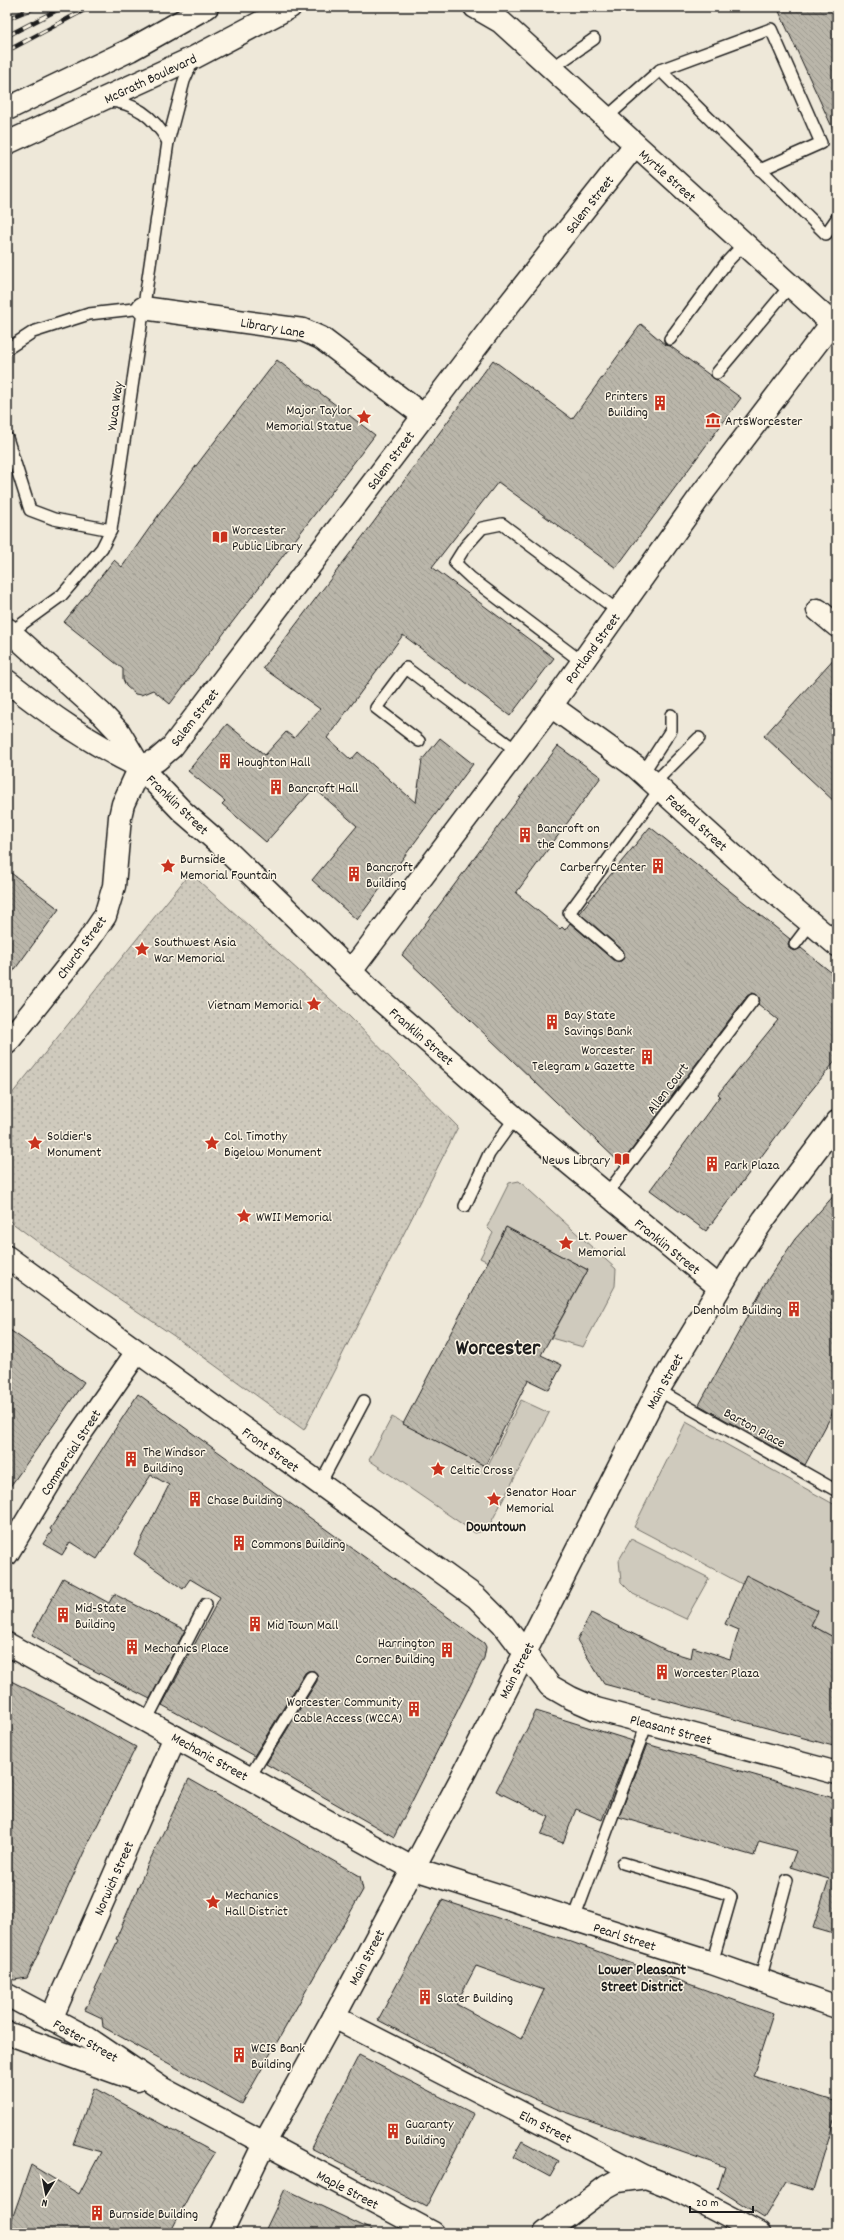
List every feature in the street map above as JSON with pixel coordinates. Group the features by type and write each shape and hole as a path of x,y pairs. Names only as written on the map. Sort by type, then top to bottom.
{"main road":[{"path":"7,109 130,50 207,7"},
{"name":"McGrath Boulevard","path":"7,143 194,57 290,7"},
{"name":"Myrtle Street","path":"475,7 495,15 607,117 635,146 834,325"},
{"name":"Salem Street","path":"140,767 157,760 172,746 424,416 635,146"},
{"name":"Library Lane","path":"143,308 303,330 321,338 424,416"},
{"name":"Portland Street","path":"351,971 551,706 701,495 834,325"},
{"path":"818,610 837,626"},
{"name":"Franklin Street","path":"9,631 101,712 119,732 140,767 182,812 220,844 376,996 515,1118 606,1195 719,1287"},
{"name":"Franklin Street","path":"7,681 76,733 105,750 140,767"},
{"name":"Federal Street","path":"551,706 652,782 767,886 811,922 837,946"},
{"name":"Church Street","path":"7,1043 88,941 105,916 114,886 120,817 123,804 140,767"},
{"name":"Main Street","path":"221,2233 264,2144 334,2018 412,1868 461,1779 658,1390 719,1287 764,1219 837,1122"},
{"name":"Front Street","path":"7,1257 476,1597 504,1624 525,1652"},
{"name":"Commercial Street","path":"7,1554 71,1447 137,1352"},
{"name":"Mechanic Street","path":"7,1644 412,1868"},
{"name":"Pleasant Street","path":"525,1652 537,1671 550,1686 596,1709 837,1773"},
{"name":"Norwich Street","path":"51,2019 175,1737"},
{"name":"Pearl Street","path":"412,1868 712,1963 837,2007"},
{"name":"Foster Street","path":"7,1995 86,2037 163,2088 264,2144"},
{"name":"Elm Street","path":"334,2018 646,2177 672,2187 759,2233"},
{"name":"Foster Street","path":"7,2033 163,2088"},
{"name":"Maple Street","path":"264,2144 428,2232"},
{"path":"545,2233 606,2187 617,2181 646,2177"}],"lane":[{"path":"607,117 660,70 771,29 820,144 760,170"},
{"path":"552,68 594,39"},
{"name":"Ywca Way","path":"9,631 62,595 102,548 111,530 168,142 184,81 194,57"},
{"path":"660,70 826,234 837,218"},
{"path":"101,100 134,106 152,119 168,142"},
{"path":"670,339 726,263 744,244"},
{"path":"717,373 790,286"},
{"path":"7,349 33,332 89,314 143,308"},
{"path":"7,438 30,510 54,519 111,530"},
{"path":"582,662 471,578 456,564 465,547 482,528 502,524 618,611"},
{"path":"419,741 376,708 406,668 517,751"},
{"path":"618,955 569,913 652,782 671,730 671,715"},
{"path":"652,782 700,738"},
{"path":"795,944 811,922"},
{"name":"Allen Court","path":"606,1195 753,1000"},
{"path":"465,1206 489,1154 515,1118"},
{"name":"Barton Place","path":"658,1390 837,1491"},
{"path":"320,1484 364,1401"},
{"path":"146,1721 206,1604"},
{"path":"249,1778 311,1677"},
{"path":"574,1919 647,1723"},
{"path":"623,1863 728,1894 731,1897 712,1963"},
{"path":"760,1980 786,1880"}],"shaded area":[{"path":"190,873 349,1016 458,1127 304,1430 180,1340 69,1265 7,1219 7,1100"},
{"path":"519,1181 616,1269 615,1286 583,1347 551,1338 588,1270 506,1227 488,1262 480,1258 493,1233 487,1227 509,1183"},
{"path":"521,1400 549,1413 487,1530 475,1533 369,1460 392,1417 487,1467"},
{"path":"686,1422 837,1506 837,1639 811,1625 818,1611 746,1576 742,1584 634,1527"},
{"path":"631,1539 709,1578 686,1619 633,1594 621,1582 619,1560"}],"building":[{"path":"777,7 837,7 837,138"},
{"path":"641,324 666,345 670,346 741,398 616,568 498,482 432,567 554,658 510,716 403,635 327,738 351,760 358,752 416,803 422,760 440,738 473,764 357,920 312,880 357,826 314,788 266,842 222,804 225,801 188,771 227,724 265,755 286,732 294,738 320,709 263,668 373,523 493,360 572,419"},
{"name":"Worcester Public Library","path":"277,360 375,435 170,704 153,690 141,695 135,694 126,686 123,679 123,669 64,622 114,560 122,567 160,513"},
{"path":"837,655 837,804 764,736"},
{"path":"558,746 601,777 516,893 560,929 562,927 565,930 570,923 613,960 621,961 625,957 623,950 579,913 650,827 790,939 788,944 790,949 794,951 801,948 837,977 837,1059 801,1103 706,1231 650,1190 720,1096 718,1094 778,1020 758,1004 760,1000 757,995 753,993 747,996 621,1164 402,955"},
{"path":"7,870 59,909 7,980"},
{"path":"837,1192 837,1405 805,1465 699,1405 766,1282 795,1239"},
{"path":"506,1227 588,1270 541,1355 562,1365 549,1390 528,1380 485,1466 403,1424"},
{"path":"7,1328 84,1382 7,1491"},
{"path":"138,1394 484,1643 486,1647 484,1658 394,1837 266,1764 317,1681 317,1674 314,1671 308,1671 305,1673 254,1756 162,1705 220,1597 190,1579 183,1589 134,1554 169,1485 151,1475 97,1559 70,1542 62,1555 43,1544 52,1531 50,1529"},
{"path":"746,1575 818,1611 811,1625 837,1639 837,1747 604,1684 577,1640 591,1613 668,1651 691,1658 693,1647 730,1659 739,1630 725,1624"},
{"name":"Mechanics Place","path":"63,1578 109,1603 114,1594 185,1630 150,1699 79,1663 80,1662 32,1635"},
{"path":"7,1679 59,1705 136,1747 83,1854 27,1978 14,1980 7,1976"},
{"path":"536,1711 633,1741 602,1820 576,1809 563,1843 541,1835 549,1817 496,1791"},
{"path":"647,1744 837,1799 837,1935 813,1928 829,1879 790,1867 796,1851 759,1841 754,1856 619,1817"},
{"path":"189,1779 360,1876 363,1890 242,2104 103,2027 102,2018 85,2010 118,1940 116,1939 148,1864"},
{"path":"442,1900 563,1939 773,2014 753,2076 837,2102 837,2111 813,2190 786,2182 764,2218 718,2189 725,2167 557,2109 493,2080 378,2020","holes":["476,1966 544,1990 521,2039 456,2004"]},
{"name":"Guaranty Building","path":"359,2055 474,2114 426,2207 311,2148"},
{"path":"94,2088 215,2153 192,2190 170,2233 7,2233 31,2165 79,2194 101,2152 73,2144"},
{"path":"522,2141 559,2161 550,2177 513,2157"},
{"path":"285,2189 378,2233 264,2233"}],"railway":[{"path":"7,19 36,7"},
{"path":"7,36 63,7"},
{"path":"7,51 90,7"}],"place":[{"name":"Printers Building","path":"660,403"},
{"name":"Major Taylor Memorial Statue","path":"364,417"},
{"name":"ArtsWorcester","path":"713,420"},
{"name":"Worcester Public Library","path":"220,537"},
{"name":"Houghton Hall","path":"225,761"},
{"name":"Bancroft Hall","path":"276,787"},
{"name":"Bancroft on the Commons","path":"525,835"},
{"name":"Burnside Memorial Fountain","path":"168,866"},
{"name":"Carberry Center","path":"658,866"},
{"name":"Bancroft Building","path":"354,874"},
{"name":"Southwest Asia War Memorial","path":"142,949"},
{"name":"Vietnam Memorial","path":"314,1004"},
{"name":"Bay State Savings Bank","path":"552,1022"},
{"name":"Worcester Telegram & Gazette","path":"647,1057"},
{"name":"Soldier's Monument","path":"35,1143"},
{"name":"Col. Timothy Bigelow Monument","path":"212,1143"},
{"name":"News Library","path":"622,1159"},
{"name":"Park Plaza","path":"712,1164"},
{"name":"WWII Memorial","path":"244,1216"},
{"name":"Lt. Power Memorial","path":"566,1243"},
{"name":"Denholm Building","path":"794,1309"},
{"name":"The Windsor Building","path":"131,1459"},
{"name":"Celtic Cross","path":"438,1469"},
{"name":"Chase Building","path":"195,1499"},
{"name":"Senator Hoar Memorial","path":"494,1499"},
{"name":"Commons Building","path":"239,1543"},
{"name":"Mid-State Building","path":"63,1615"},
{"name":"Mid Town Mall","path":"255,1624"},
{"name":"Mechanics Place","path":"132,1647"},
{"name":"Harrington Corner Building","path":"447,1650"},
{"name":"Worcester Plaza","path":"662,1672"},
{"name":"Worcester Community Cable Access (WCCA)","path":"414,1709"},
{"name":"Mechanics Hall District","path":"213,1902"},
{"name":"Slater Building","path":"425,1997"},
{"name":"WCIS Bank Building","path":"239,2055"},
{"name":"Guaranty Building","path":"393,2131"},
{"name":"Burnside Building","path":"97,2213"}],"district":[{"name":"Worcester","path":"498,1346"},
{"name":"Downtown","path":"496,1526"},
{"name":"Lower Pleasant Street District","path":"642,1978"}]}
